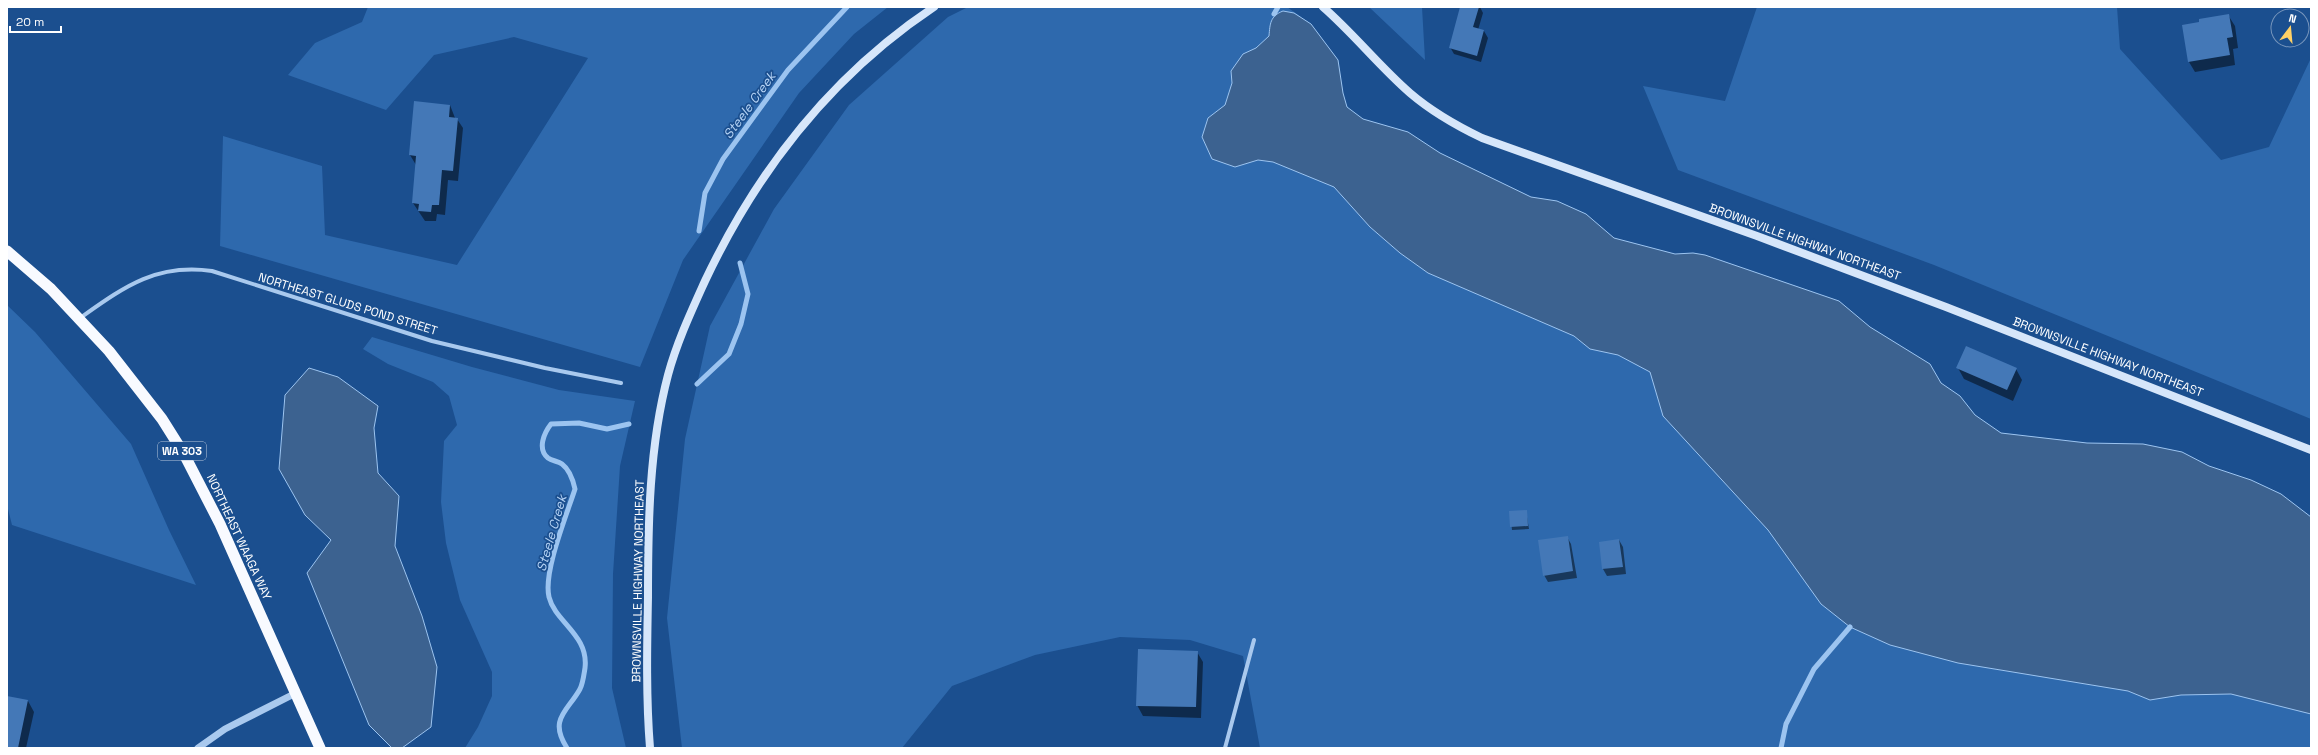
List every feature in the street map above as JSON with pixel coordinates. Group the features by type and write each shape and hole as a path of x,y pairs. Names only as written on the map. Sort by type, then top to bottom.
{"highway":[{"name":"NORTHEAST WAAGA WAY","path":"7,251 41,279 80,318 162,418 184,454 220,524 320,748"}],"main road":[{"name":"BROWNSVILLE HIGHWAY NORTHEAST","path":"650,748 647,626 648,552 652,469 659,419 667,381 684,327 733,225 755,188 780,153 822,103 844,80 900,30 934,7"},
{"name":"BROWNSVILLE HIGHWAY NORTHEAST","path":"1323,7 1410,92 1448,120 1482,138 1756,236 1946,307 2311,450"}],"street":[{"name":"NORTHEAST GLUDS POND STREET","path":"80,318 112,295 152,274 174,269 212,271 432,341 544,368 621,383"},
{"path":"1225,748 1254,640"},
{"path":"198,748 225,729 296,693"}],"shaded area":[{"path":"368,7 888,7 854,34 799,93 683,260 640,367 220,246 223,136 322,166 325,235 457,265 588,58 514,37 434,55 386,110 288,75 315,43 362,22"},
{"path":"968,7 1287,7 1311,24 1338,60 1343,93 1347,107 1363,119 1408,132 1440,153 1531,197 1557,201 1586,214 1614,238 1675,254 1693,253 1705,255 1839,301 1870,327 1930,364 1941,383 1960,396 1975,415 2001,433 2087,443 2143,444 2182,452 2209,466 2251,480 2281,494 2311,517 2311,748 1260,748 1243,656 1190,640 1120,637 1035,655 952,686 902,748 682,748 667,618 685,439 710,326 774,209 849,105 948,17"},
{"path":"1369,7 1422,7 1425,60"},
{"path":"1757,7 2117,7 2120,49 2221,160 2269,147 2311,58 2311,419 1934,265 1678,170 1643,86 1725,101"},
{"path":"1283,11 1294,13 1311,24 1338,60 1343,93 1347,107 1363,119 1408,132 1440,153 1531,197 1557,201 1586,214 1614,238 1675,254 1693,253 1705,255 1839,301 1870,327 1930,364 1941,383 1960,396 1975,415 2001,433 2087,443 2143,444 2182,452 2209,466 2251,480 2281,494 2311,517 2311,714 2231,694 2181,695 2150,700 2128,691 1958,663 1890,645 1850,627 1821,604 1768,530 1663,416 1650,372 1618,355 1590,349 1574,336 1428,273 1400,253 1370,227 1334,187 1273,162 1258,160 1235,167 1212,159 1202,137 1208,118 1225,105 1232,83 1231,71 1243,54 1256,48 1269,36 1270,24 1273,18 1275,15"},
{"path":"7,305 35,332 131,444 169,530 196,585 12,525 7,505"},
{"path":"372,337 472,367 559,390 635,401 620,466 613,574 612,688 626,748 465,748 478,727 492,696 492,672 460,600 446,543 441,502 444,441 457,425 449,396 433,382 388,364 363,349"},
{"path":"309,368 338,377 378,406 374,428 378,473 399,496 395,546 422,616 437,667 431,727 402,748 392,748 369,725 307,573 331,540 305,515 279,469 285,395"}],"building":[{"path":"1460,7 1479,7 1473,27 1484,30 1477,56 1449,48"},
{"path":"2229,14 2233,37 2227,38 2230,55 2188,62 2182,25 2199,22 2199,19"},
{"path":"414,101 450,105 449,117 458,118 453,171 442,170 439,205 432,205 431,212 418,211 419,204 412,203 416,156 409,155"},
{"path":"1966,346 2017,368 2007,390 1956,368"},
{"path":"1527,510 1528,526 1510,527 1509,511"},
{"path":"1568,536 1573,571 1543,576 1538,540"},
{"path":"1619,539 1623,567 1602,569 1599,542"},
{"path":"1138,649 1198,651 1196,707 1136,706"},
{"path":"7,696 28,700 18,748 7,748"}],"waterway":[{"name":"Steele Creek","path":"699,231 705,193 723,159 788,70 847,7"},
{"path":"1274,14 1278,7"},
{"name":"Steele Creek","path":"697,384 729,354 741,324 748,294 740,263"},
{"name":"Steele Creek","path":"567,748 559,730 560,722 562,716 581,687 585,668 585,656 582,646 577,638 552,606 548,586 552,558 575,489 571,475 565,466 548,458 542,446 544,436 551,424 579,423 607,429 629,424"},
{"path":"1781,748 1786,724 1814,669 1850,627"}]}
